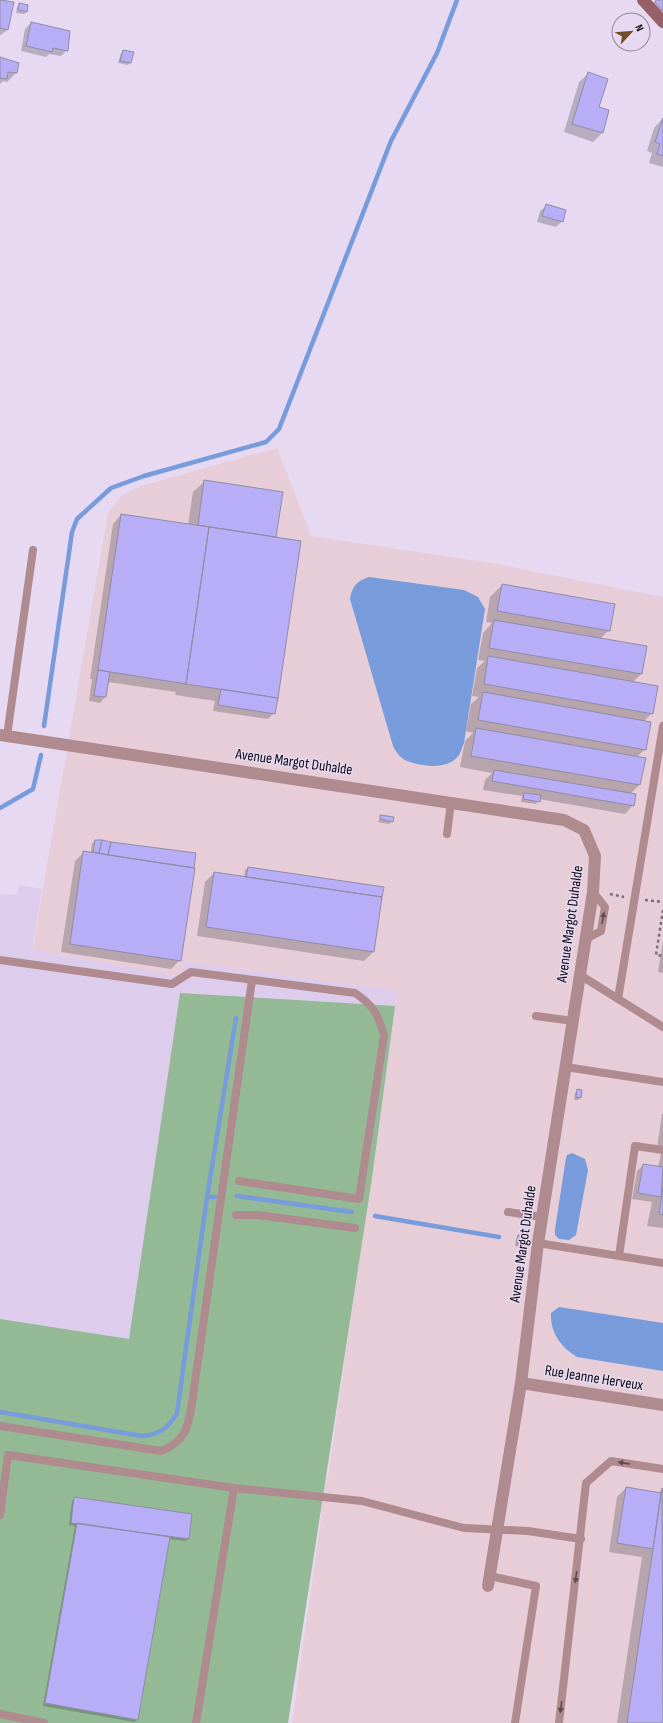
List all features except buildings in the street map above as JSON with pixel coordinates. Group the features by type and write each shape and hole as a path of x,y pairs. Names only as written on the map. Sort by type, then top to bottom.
{"street":[{"path":"643,0 663,22"},
{"name":"Avenue Margot Duhalde","path":"4,735 564,820 584,830 595,856 593,892 538,1243 521,1383 489,1581"},
{"name":"Rue Jeanne Herveux","path":"521,1383 663,1405"}],"lane":[{"path":"4,735 34,550"},
{"path":"618,999 663,726"},
{"path":"447,834 451,802"},
{"path":"0,960 172,984 191,972 355,993 368,1001 378,1016 384,1034 359,1199 239,1181"},
{"path":"580,975 663,1027"},
{"path":"0,1426 161,1451 172,1447 186,1432 192,1403 252,980"},
{"path":"536,1016 573,1021"},
{"path":"566,1068 663,1082"},
{"path":"619,1256 636,1146 663,1150"},
{"path":"508,1212 542,1217"},
{"path":"236,1215 258,1215 354,1228"},
{"path":"538,1243 663,1263"},
{"path":"0,1515 8,1455 234,1488 362,1502 464,1528 528,1531 581,1539"},
{"path":"559,1723 581,1539 586,1483 611,1461 663,1469"},
{"path":"196,1723 234,1488"},
{"path":"489,1581 536,1586 515,1723"},
{"path":"0,1714 44,1723"}],"path":[{"path":"663,910 656,955 663,956"}],"shaded area":[{"path":"277,448 311,536 491,563 663,597 663,1723 292,1723 322,1513 295,1508 0,1723 0,1427 328,1477 398,991 184,962 181,977 32,952 108,513 122,495 141,486"},
{"path":"19,885 42,889 32,949 181,977 184,962 398,991 372,1178 288,1723 0,1723 0,894 17,895"}],"green space":[{"path":"180,993 395,1006 372,1178 288,1723 0,1723 0,1319 129,1339"}],"water":[{"path":"369,577 464,590 478,597 485,609 464,743 459,755 455,760 449,763 427,766 413,763 402,758 393,746 350,599 354,587 361,580"},
{"path":"572,1153 585,1159 588,1170 576,1235 569,1240 559,1239 555,1235 555,1229 566,1158 567,1155"},
{"path":"559,1307 663,1323 663,1371 577,1357 561,1344 554,1333 551,1313"}],"waterway":[{"path":"44,726 72,532 77,519 111,488 144,476 266,442 279,429 391,141 437,53 457,0"},
{"path":"0,808 33,789 41,755"},
{"path":"0,1412 142,1436 154,1434 163,1430 177,1413 207,1197 236,1018"},
{"path":"237,1196 352,1212"},
{"path":"207,1197 215,1197"},
{"path":"375,1216 499,1237"}]}
